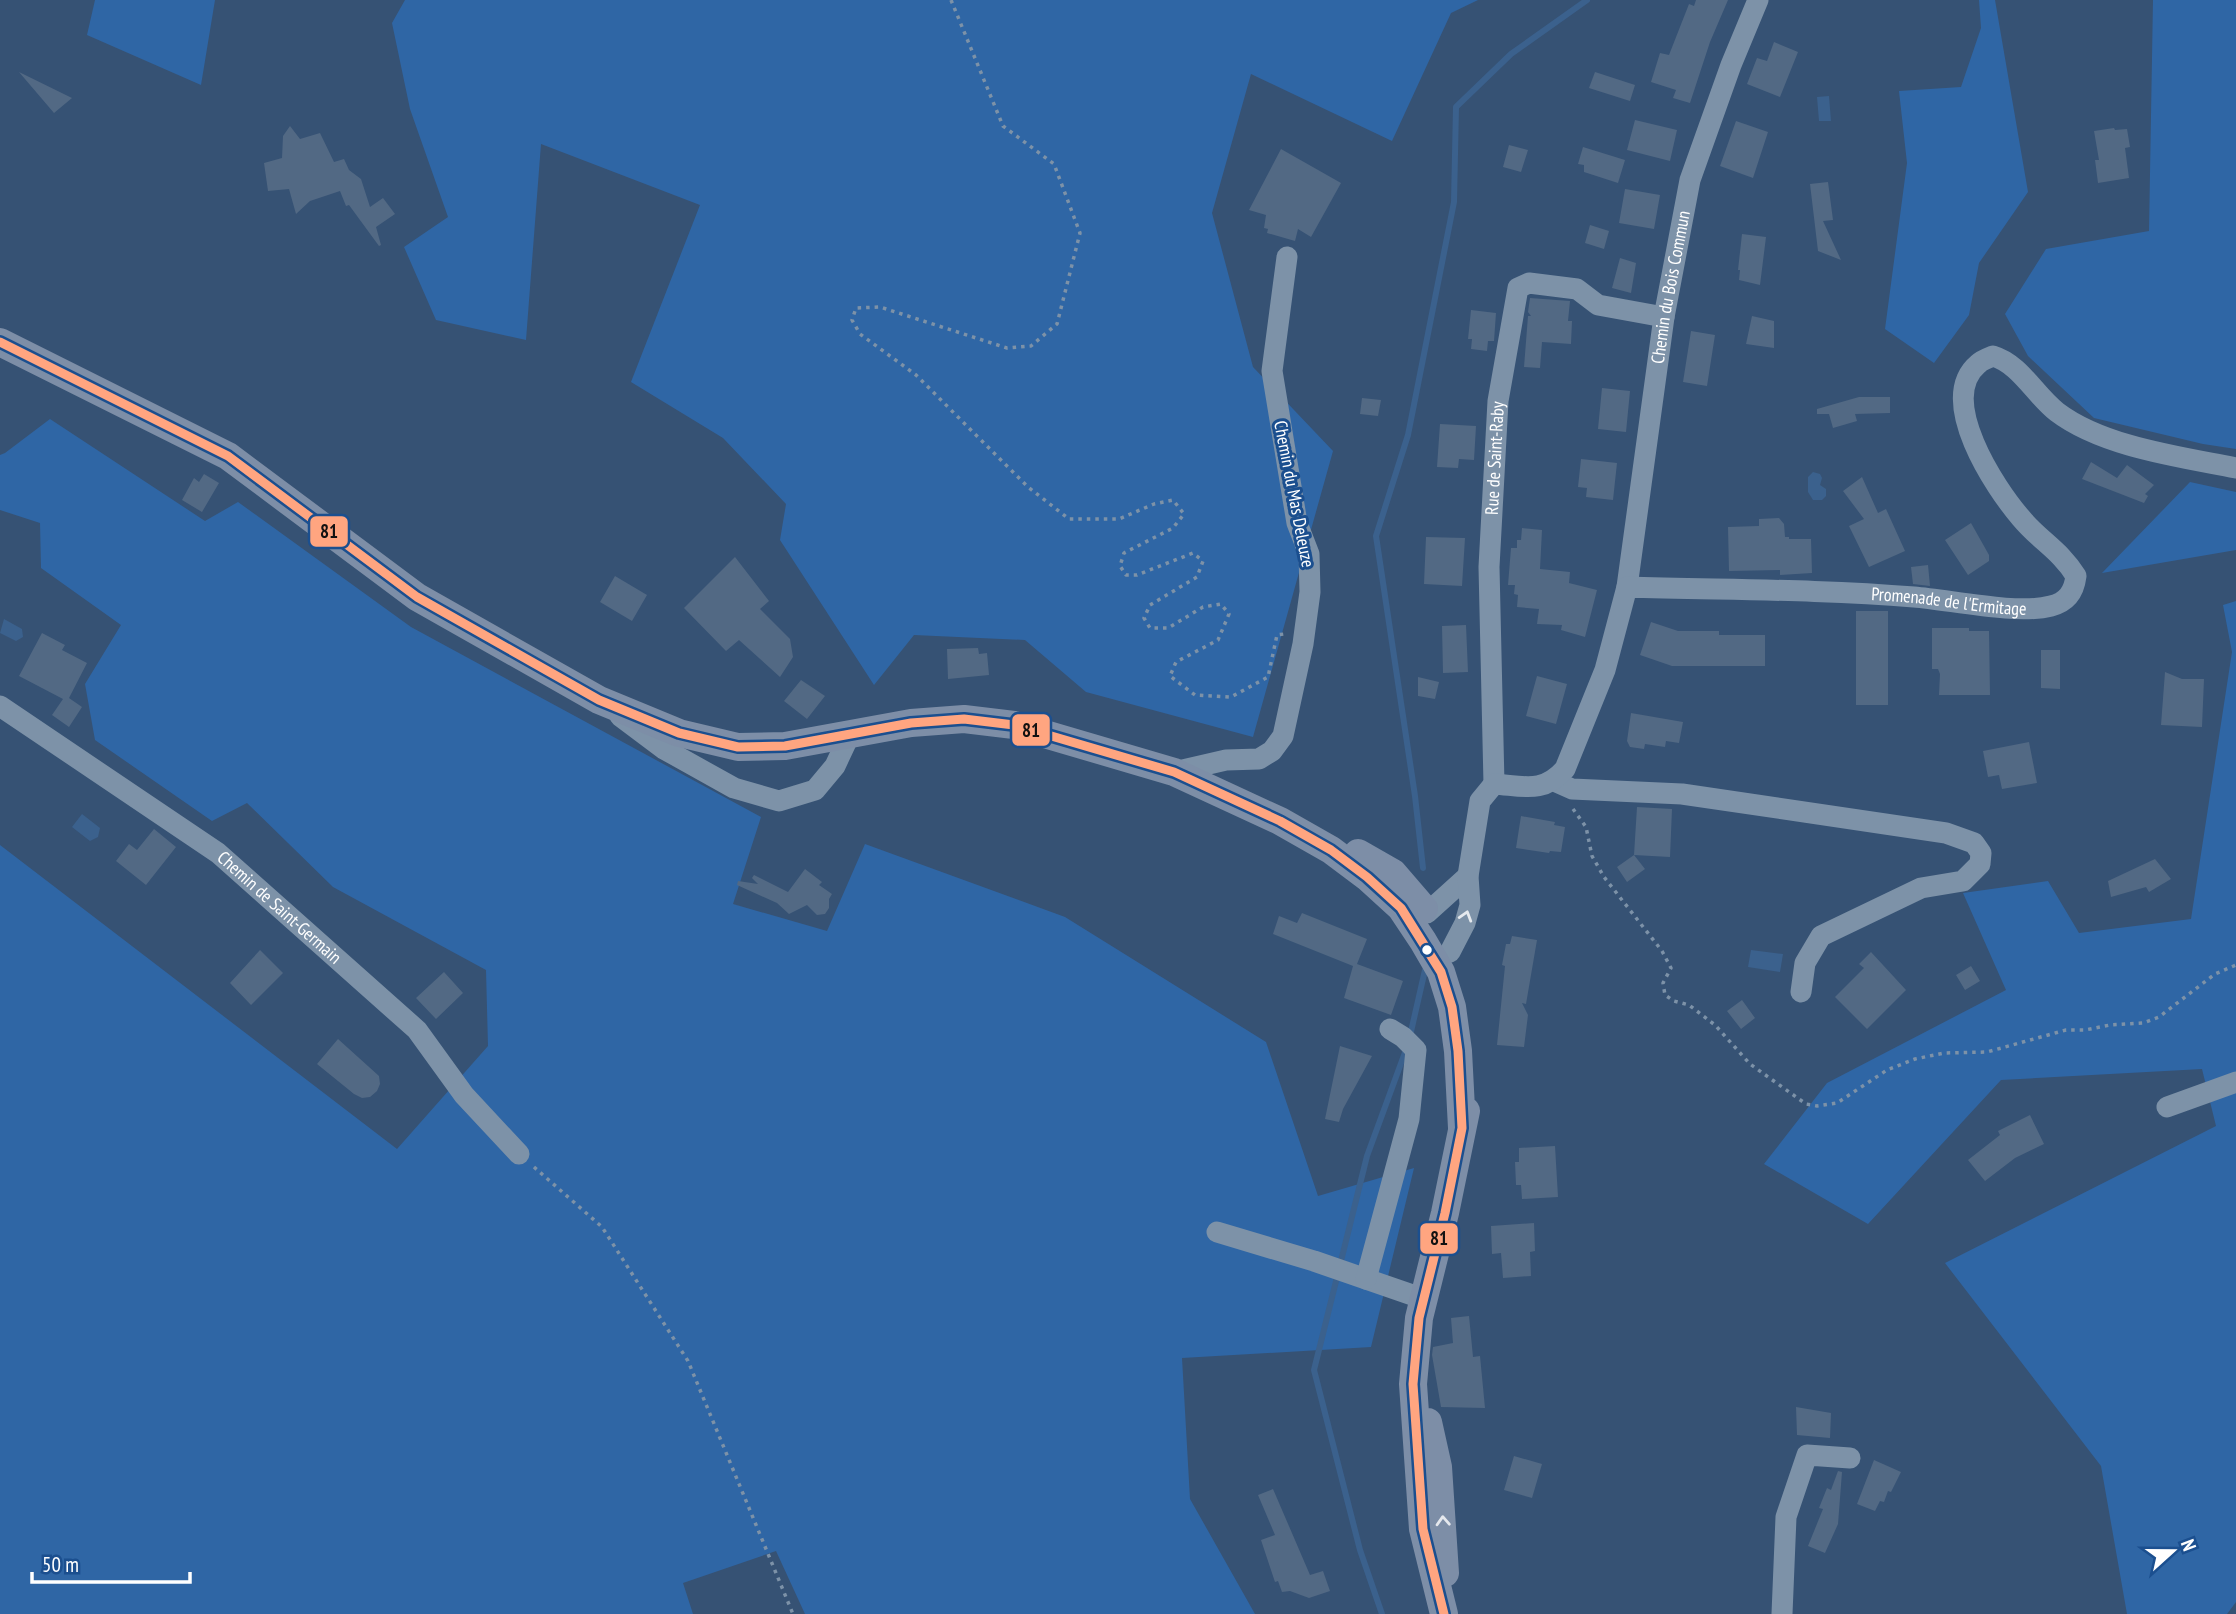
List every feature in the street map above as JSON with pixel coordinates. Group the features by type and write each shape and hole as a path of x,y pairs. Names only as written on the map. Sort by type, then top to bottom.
{"main road":[{"path":"0,342 228,456 417,597 599,700 679,733 738,747 785,746 911,723 964,719 1014,725 1174,772 1280,821 1331,850 1367,877 1401,908 1423,941 1441,972 1452,1007 1458,1051 1462,1128"},
{"path":"1280,821 1308,826 1393,873 1427,913 1450,952 1466,1002 1468,1102 1445,1213 1419,1318 1416,1362 1438,1467 1447,1593 1444,1614"}],"street":[{"name":"Chemin du Bois Commun","path":"1627,587 1664,317 1690,180 1731,65 1758,0"},
{"name":"Chemin du Mas Deleuze","path":"1174,772 1226,760 1259,759 1272,751 1283,736 1310,592 1309,554 1297,523 1272,371 1287,257"},
{"name":"Rue de Saint-Raby","path":"1494,784 1489,568 1498,401 1518,288 1529,283 1577,289 1598,305 1664,317"},
{"name":"Promenade de l'Ermitage","path":"1627,587 1913,597 2029,609 2053,606 2066,599 2074,590 2076,576 2066,559 2023,520 2006,499 1991,477 1969,428 1963,401 1968,377 1978,363 1993,356 2007,360 2057,412 2088,429 2148,452 2236,468"},
{"path":"1450,952 1465,923 1470,905 1468,876 1480,801 1494,784 1539,786 1554,781 1565,769 1605,670 1627,587"},
{"path":"599,700 664,749 722,782 779,801 815,790 835,766 845,736"},
{"name":"Chemin de Saint-Germain","path":"0,706 218,853 417,1030 464,1095 519,1154"},
{"path":"1554,781 1572,789 1682,793 1945,833 1974,843 1981,853 1980,864 1964,881 1921,888 1821,936 1805,963 1801,992"},
{"path":"1427,913 1468,876"},
{"path":"1363,1278 1409,1119 1403,1039"},
{"path":"2167,1107 2236,1082"},
{"path":"1217,1232 1314,1261 1424,1299"},
{"path":"1782,1614 1786,1517 1807,1455 1850,1458"}],"path":[{"path":"951,0 1003,126 1054,164 1080,233 1057,324 1031,346 1007,348 880,307 856,308 852,320 860,334 916,375 1028,487 1069,519 1119,519 1154,504 1173,500 1184,514 1173,528 1124,553 1120,566 1126,575 1137,575 1193,553 1203,561 1197,577 1150,605 1144,618 1150,628 1168,628 1203,607 1221,604 1229,614 1218,640 1176,662 1170,676 1195,695 1231,697 1268,677 1277,635 1304,634"},
{"path":"1554,781 1586,827 1592,856 1604,877 1662,951 1671,968 1663,983 1665,995 1689,1005 1715,1025 1750,1064 1806,1104 1817,1106 1837,1103 1887,1070 1915,1059 1944,1053 1987,1052 2066,1030 2143,1023 2159,1017 2215,974 2236,965"},
{"path":"519,1154 602,1227 688,1362 793,1614"}],"shaded area":[{"path":"95,0 215,0 201,85 87,35"},
{"path":"405,0 1478,0 1451,13 1392,141 1251,74 1212,213 1253,367 1333,451 1253,737 1086,692 1025,640 914,635 874,685 780,540 786,504 723,438 631,382 700,205 541,144 526,340 436,320 404,247 448,217 410,109 392,23"},
{"path":"1979,0 1995,0 2028,192 1979,263 1969,315 1934,363 1885,329 1907,163 1899,91 1961,87 1981,28"},
{"path":"2153,0 2236,0 2236,449 2203,444 2094,418 2028,356 2005,314 2046,249 2149,231"},
{"path":"1829,96 1831,121 1819,121 1817,97"},
{"path":"50,419 205,521 238,502 411,627 761,817 733,904 827,931 865,844 1065,917 1266,1042 1318,1196 1414,1168 1371,1347 1182,1358 1190,1499 1255,1614 805,1614 776,1551 683,1583 693,1614 0,1614 0,845 397,1149 488,1046 486,970 333,887 247,803 212,821 95,740 85,684 121,625 41,568 40,523 0,510 0,455"},
{"path":"1813,472 1820,474 1820,485 1826,489 1826,496 1822,500 1813,500 1808,492 1808,477"},
{"path":"2190,482 2236,492 2236,550 2102,573"},
{"path":"2236,601 2236,1602 2227,1614 2127,1614 2101,1466 1945,1263 2216,1126 2202,1069 2001,1080 1868,1224 1764,1164 1827,1083 2006,990 1963,893 2048,881 2079,933 2191,919 2232,652 2223,605"},
{"path":"4,619 22,629 23,637 16,641 0,633"},
{"path":"82,814 100,828 98,837 90,841 72,827"},
{"path":"1751,950 1783,954 1780,972 1748,967"}],"building":[{"path":"1696,0 1728,0 1710,42 1690,103 1673,98 1676,90 1651,82 1660,53 1669,55 1689,4 1694,6"},
{"path":"1774,42 1798,52 1780,97 1747,84 1757,58 1767,61"},
{"path":"19,72 72,98 54,113"},
{"path":"1595,72 1635,85 1630,101 1589,88"},
{"path":"1635,120 1677,130 1670,161 1627,150"},
{"path":"1736,121 1768,132 1753,178 1720,166"},
{"path":"290,126 300,139 320,133 334,162 344,159 349,170 361,179 370,207 383,198 395,214 376,227 381,245 379,246 349,205 346,206 340,191 310,201 296,214 289,189 268,191 264,163 282,158 283,136"},
{"path":"2127,129 2130,147 2125,148 2129,178 2098,183 2095,160 2099,160 2094,131"},
{"path":"1509,145 1528,150 1521,172 1503,167"},
{"path":"1583,147 1625,160 1618,183 1584,172 1584,165 1578,164"},
{"path":"1281,149 1341,183 1311,237 1298,229 1295,241 1267,233 1268,229 1264,228 1266,215 1249,210"},
{"path":"1828,182 1833,220 1823,221 1841,260 1818,251 1810,184"},
{"path":"1625,189 1660,195 1654,229 1619,223"},
{"path":"1590,225 1609,231 1604,249 1585,243"},
{"path":"1742,234 1766,237 1760,285 1739,280"},
{"path":"1620,258 1636,263 1631,293 1612,288"},
{"path":"1530,298 1570,301 1568,321 1572,321 1571,344 1542,342 1540,368 1524,367 1528,316 1531,316 1528,312"},
{"path":"1471,310 1496,313 1494,341 1488,341 1487,351 1471,349 1472,339 1468,339"},
{"path":"1752,316 1774,321 1774,348 1746,344"},
{"path":"1691,331 1715,335 1707,386 1683,382"},
{"path":"1602,388 1630,391 1626,432 1598,429"},
{"path":"1859,397 1890,397 1890,413 1855,414 1857,421 1833,428 1829,414 1817,414 1817,409"},
{"path":"1362,398 1381,400 1378,416 1360,414"},
{"path":"1440,424 1476,426 1474,460 1459,459 1458,468 1437,467"},
{"path":"1581,459 1617,463 1613,500 1586,497 1587,488 1578,487"},
{"path":"2091,462 2117,478 2127,465 2154,485 2145,494 2148,496 2144,503 2082,479"},
{"path":"204,474 219,483 202,512 182,500 194,478 199,482"},
{"path":"1862,477 1878,513 1886,509 1905,551 1869,567 1849,526 1864,519 1843,491"},
{"path":"1779,518 1784,524 1785,537 1811,539 1812,573 1780,575 1780,570 1729,571 1728,527 1759,526 1759,519"},
{"path":"1971,523 1989,555 1989,561 1968,575 1945,540"},
{"path":"1522,528 1542,530 1540,569 1570,572 1569,583 1597,590 1585,637 1561,630 1562,625 1537,624 1539,609 1517,607 1515,585 1508,585 1511,548 1517,548"},
{"path":"1426,537 1465,538 1462,586 1424,584"},
{"path":"735,557 769,601 760,609 790,639 793,657 780,677 739,640 726,651 684,608"},
{"path":"1928,565 1930,586 1913,584 1911,567"},
{"path":"615,576 647,595 632,621 600,602"},
{"path":"1856,611 1888,611 1888,705 1856,705"},
{"path":"1651,622 1678,631 1719,631 1719,635 1765,635 1765,666 1672,666 1640,655"},
{"path":"1466,625 1468,672 1443,673 1442,626"},
{"path":"1932,628 1989,631 1990,695 1939,695 1940,674 1938,669 1932,669"},
{"path":"42,633 65,645 62,650 87,663 69,698 82,707 69,727 52,715 63,699 19,676"},
{"path":"978,648 979,654 987,653 989,675 948,679 947,649"},
{"path":"2041,650 2060,650 2060,689 2041,688"},
{"path":"2165,672 2182,679 2204,679 2202,727 2161,725"},
{"path":"1537,676 1567,684 1556,724 1526,716"},
{"path":"1418,677 1439,682 1435,699 1418,696"},
{"path":"801,680 825,696 807,719 784,701"},
{"path":"1631,713 1683,722 1679,743 1666,741 1665,747 1645,744 1644,749 1630,747 1627,741"},
{"path":"2029,742 2037,783 2002,789 1999,775 1988,777 1983,751"},
{"path":"1637,807 1672,809 1670,857 1634,855"},
{"path":"1521,816 1555,822 1554,825 1565,827 1561,852 1516,848"},
{"path":"154,829 176,847 146,885 116,861 129,844 137,850"},
{"path":"1634,855 1645,869 1627,882 1617,867"},
{"path":"2155,859 2171,879 2149,892 2146,887 2111,897 2108,881"},
{"path":"805,869 822,882 819,885 832,894 825,914 817,915 807,905 789,914 777,903 737,885 738,881 758,884 752,878 754,875 788,892"},
{"path":"1302,913 1367,939 1357,964 1403,981 1391,1015 1344,998 1353,966 1273,934 1279,916 1297,923"},
{"path":"1512,936 1537,940 1526,1004 1522,1003 1528,1015 1524,1047 1497,1045 1505,966 1502,965 1506,944 1510,944"},
{"path":"260,950 283,973 251,1005 230,983"},
{"path":"1871,952 1906,990 1867,1029 1835,997 1864,968 1859,964"},
{"path":"1971,966 1980,981 1965,990 1956,975"},
{"path":"444,972 463,993 436,1019 416,998"},
{"path":"1742,1000 1755,1018 1741,1029 1727,1011"},
{"path":"338,1039 379,1076 377,1091 370,1097 362,1098 354,1094 317,1064"},
{"path":"1340,1046 1372,1056 1343,1109 1339,1122 1325,1119"},
{"path":"2030,1115 2044,1144 2015,1158 1985,1181 1968,1160 2000,1135 1998,1131"},
{"path":"1555,1146 1558,1197 1522,1199 1521,1185 1516,1185 1515,1162 1519,1162 1519,1148"},
{"path":"1534,1223 1535,1251 1530,1252 1531,1276 1503,1278 1501,1253 1492,1254 1491,1226"},
{"path":"1469,1316 1473,1357 1480,1356 1485,1408 1441,1407 1433,1347 1453,1343 1451,1318"},
{"path":"1796,1407 1831,1413 1830,1438 1797,1435"},
{"path":"1514,1456 1542,1464 1532,1498 1504,1490"},
{"path":"1874,1460 1901,1472 1891,1492 1888,1491 1884,1502 1880,1501 1875,1511 1857,1504"},
{"path":"1838,1471 1842,1472 1838,1524 1825,1553 1808,1546 1823,1509 1819,1508 1827,1488 1831,1490"},
{"path":"1273,1489 1310,1575 1323,1571 1330,1591 1309,1598 1290,1591 1282,1592 1278,1581 1275,1582 1261,1540 1275,1535 1258,1495"}],"waterway":[{"path":"1423,868 1415,796 1376,536 1408,435 1454,202 1456,107 1511,54 1587,0"},
{"path":"1410,1036 1425,970"},
{"path":"1382,1614 1360,1550 1314,1370 1367,1156 1407,1047"}],"transit line":[{"name":"81","path":"0,342 228,456 417,597 599,700 679,733 738,747 785,746 911,723 964,719 1014,725 1174,772 1280,821 1331,850 1367,877 1401,908 1441,972 1452,1007 1458,1051 1462,1128 1445,1213 1419,1318 1413,1384 1423,1529 1444,1614"}]}
